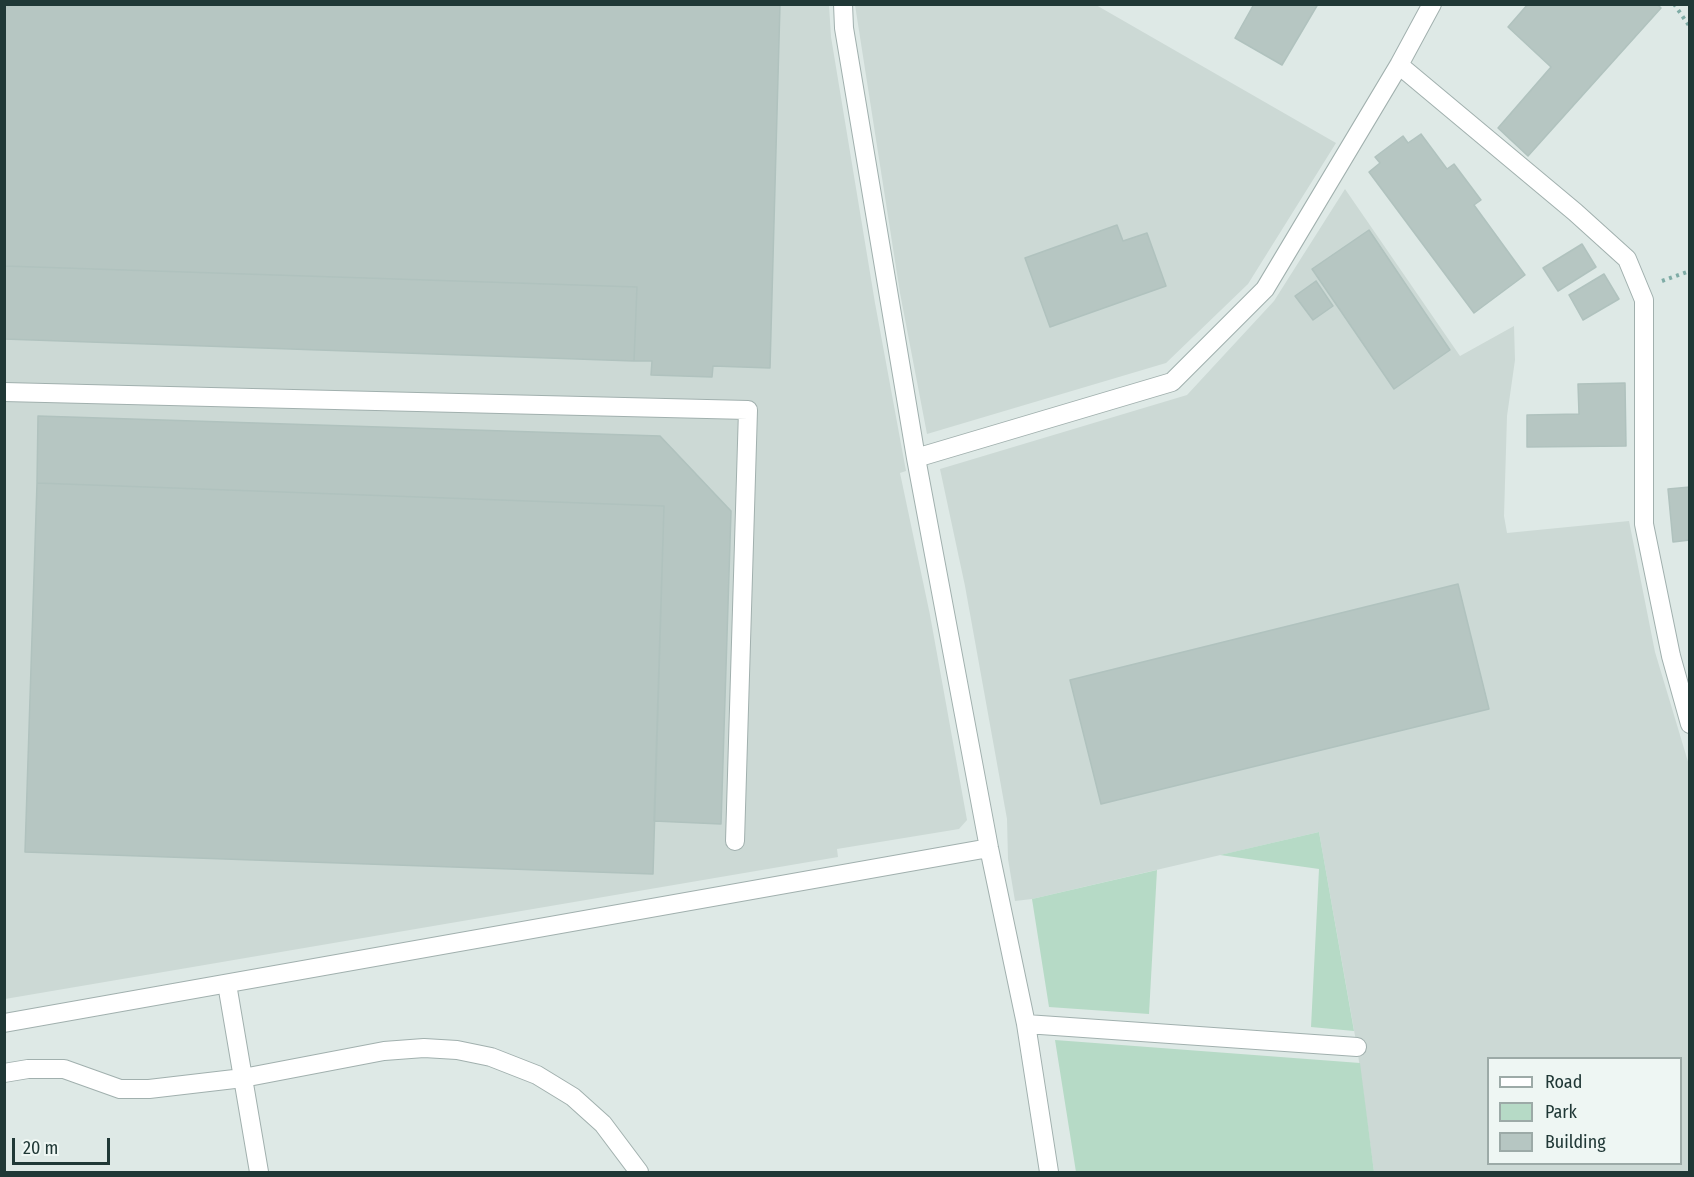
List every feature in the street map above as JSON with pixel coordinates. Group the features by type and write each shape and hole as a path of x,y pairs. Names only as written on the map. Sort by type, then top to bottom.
{"street":[{"path":"843,4 844,28 916,458 989,848 1026,1024 1049,1173"},
{"path":"916,458 1172,382 1265,289 1399,65 1432,4"},
{"path":"1399,65 1575,212 1627,260 1644,300 1644,524 1671,656 1689,724"},
{"path":"4,392 748,410 735,841"},
{"path":"4,1023 989,848"},
{"path":"227,984 258,1173"},
{"path":"1026,1024 1357,1047"},
{"path":"4,1073 28,1069 64,1070 120,1089 149,1089 243,1078 384,1051 424,1048 457,1050 490,1057 537,1075 573,1096 603,1124 639,1173"}],"path":[{"path":"1674,4 1689,27"}],"shaded area":[{"path":"5,5 829,5 831,37 875,303 906,471 900,473 930,615 967,820 959,829 837,849 838,857 5,999"},
{"path":"855,5 1096,5 1336,143 1248,284 1166,363 927,434 900,293"},
{"path":"1345,189 1460,356 1514,326 1515,360 1507,416 1504,516 1507,533 1629,521 1655,652 1689,765 1689,1172 1374,1172 1357,1047 1319,832 1032,899 1015,901 1008,859 1007,819 965,586 940,469 1187,395 1274,301"}],"green space":[{"path":"1319,832 1354,1031 1311,1027 1319,869 1220,855"},
{"path":"1157,870 1149,1014 1049,1007 1032,899"},
{"path":"1055,1040 1360,1063 1374,1172 1076,1172"}],"building":[{"path":"4,4 780,4 770,368 713,366 712,377 651,375 652,361 634,361 637,287 4,266"},
{"path":"1254,4 1318,4 1282,65 1235,38"},
{"path":"1528,4 1657,4 1661,8 1528,156 1498,128 1551,67 1508,27"},
{"path":"1421,134 1447,169 1454,164 1481,200 1474,205 1525,275 1474,313 1369,172 1380,163 1375,157 1403,136 1408,143"},
{"path":"1117,225 1123,241 1147,233 1166,286 1050,327 1025,258"},
{"path":"1369,230 1450,350 1394,389 1312,269"},
{"path":"1582,244 1596,267 1558,291 1543,268"},
{"path":"4,266 637,287 634,361 4,339"},
{"path":"1604,274 1619,299 1583,320 1569,295"},
{"path":"1316,281 1333,306 1313,320 1295,296"},
{"path":"1625,383 1626,446 1527,447 1527,415 1579,414 1578,384"},
{"path":"38,416 660,436 731,511 721,824 654,821 664,506 37,483"},
{"path":"37,483 664,506 653,874 25,852"},
{"path":"1690,487 1690,540 1673,542 1668,489"},
{"path":"1458,584 1489,709 1101,804 1070,680"}]}
